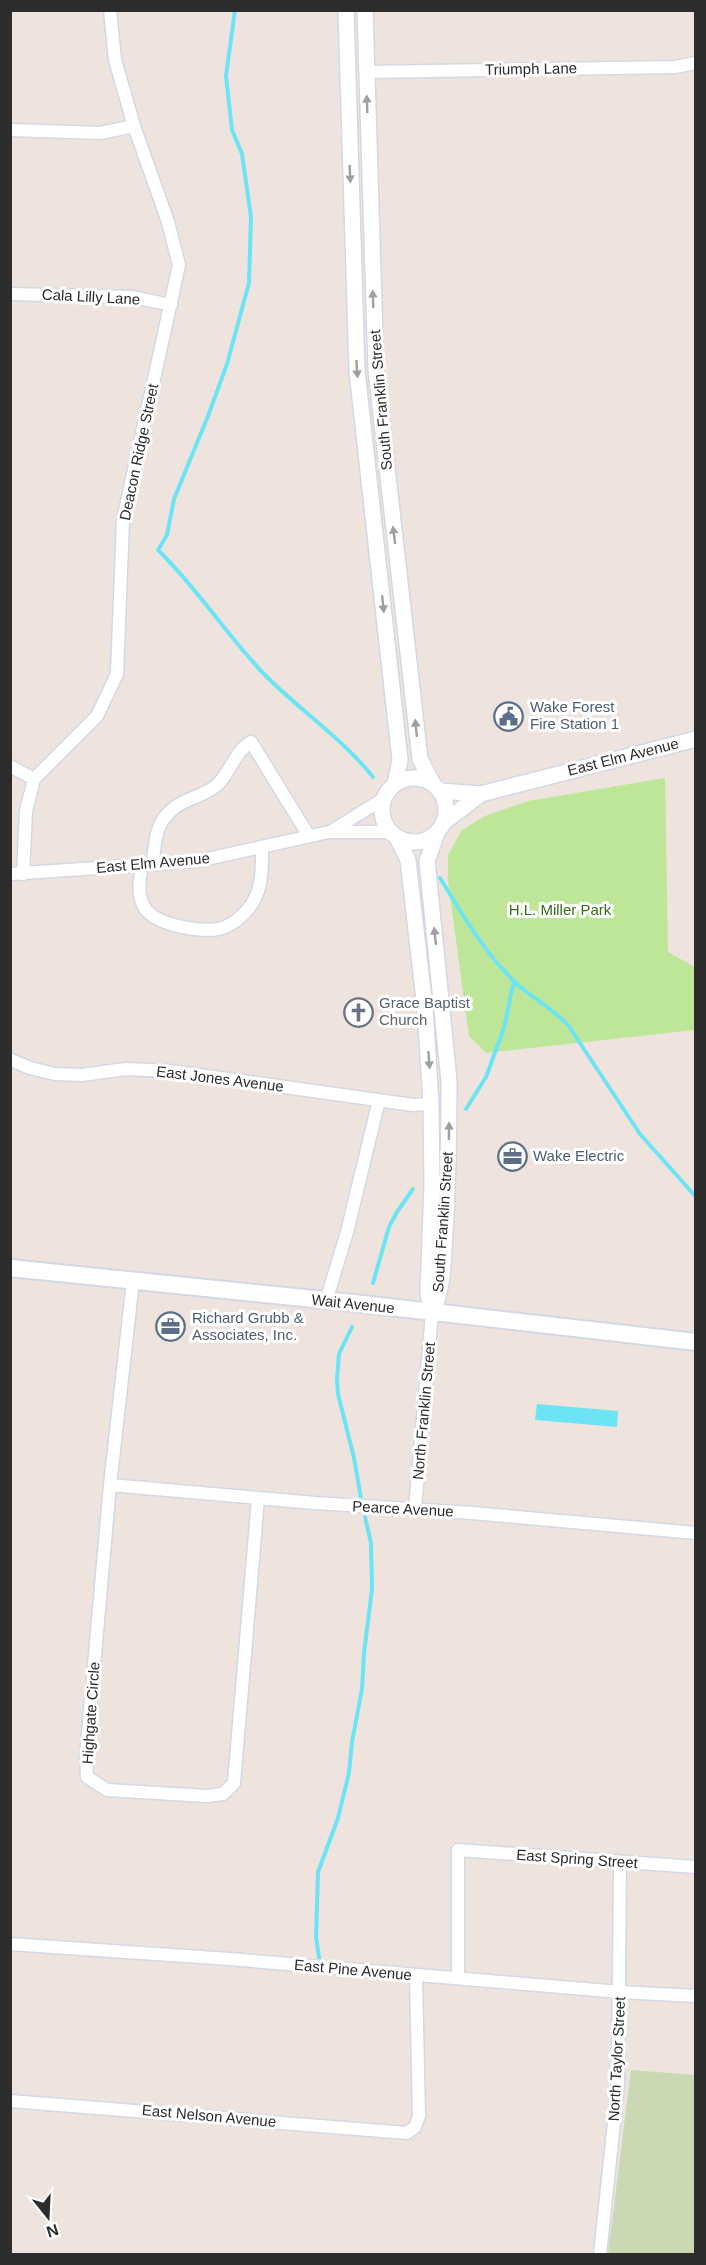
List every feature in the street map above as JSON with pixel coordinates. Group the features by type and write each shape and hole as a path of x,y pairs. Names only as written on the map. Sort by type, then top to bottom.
{"main road":[{"name":"Wait Avenue","path":"10,1268 696,1342"}],"street":[{"name":"Deacon Ridge Street","path":"34,779 97,716 117,674 123,520 179,265 168,222 134,126 115,60 110,10"},
{"name":"South Franklin Street","path":"346,10 357,371 400,760 394,784"},
{"name":"South Franklin Street","path":"365,10 375,360 420,759 436,787"},
{"name":"Triumph Lane","path":"366,72 675,67 696,63"},
{"path":"10,130 100,133 134,126"},
{"name":"Cala Lilly Lane","path":"10,294 133,297 171,304"},
{"name":"East Elm Avenue","path":"436,787 481,794 696,739"},
{"path":"262,847 262,871 258,892 249,908 236,921 220,928 189,927 155,918 143,907 139,893 160,822 179,804 216,786 223,779 235,757 251,742 309,836"},
{"path":"10,766 34,779 26,811 17,874"},
{"path":"412,778 423,779 436,787 445,802 447,813 440,828 428,839 416,842 394,835 382,818 383,799 394,784 412,778"},
{"name":"East Elm Avenue","path":"440,828 481,794"},
{"name":"East Elm Avenue","path":"329,832 383,799"},
{"name":"South Franklin Street","path":"432,1313 441,1295 448,1186 449,1107 446,1040 428,861 440,828"},
{"name":"East Elm Avenue","path":"17,874 198,861 329,832 394,835"},
{"name":"South Franklin Street","path":"394,835 408,861 425,1009 431,1104 432,1184 428,1293 432,1313"},
{"name":"East Jones Avenue","path":"11,1060 30,1068 55,1074 82,1075 125,1069 171,1071 413,1105 431,1104"},
{"path":"326,1301 347,1232 378,1100"},
{"name":"Highgate Circle","path":"133,1281 110,1485 86,1756 87,1777 107,1790 207,1796 223,1794 234,1783 258,1498"},
{"name":"North Franklin Street","path":"415,1509 432,1313"},
{"name":"Pearce Avenue","path":"110,1485 696,1533"},
{"name":"East Spring Street","path":"458,1978 458,1850 696,1867"},
{"name":"North Taylor Street","path":"600,2254 618,2085 620,1862"},
{"name":"East Pine Avenue","path":"10,1944 696,1996"},
{"name":"East Nelson Avenue","path":"10,2101 407,2133 415,2127 419,2116 416,1976"}],"green space":[{"name":"H.L. Miller Park","path":"665,778 668,952 695,967 695,1030 486,1053 469,1036 448,881 448,855 462,830 485,816 528,801"},
{"path":"631,2070 695,2075 695,2254 608,2254"}],"water":[{"path":"537,1404 618,1411 617,1427 535,1420"}],"waterway":[{"path":"235,10 226,76 232,130 242,154 251,217 249,283 227,364 174,499 167,535 158,550 186,580 263,673 334,736 373,777"},
{"path":"440,878 475,934 495,960 517,984 568,1025 640,1134 696,1197"},
{"path":"466,1109 486,1077 504,1028 513,985 517,984"},
{"path":"373,1283 389,1227 413,1189"},
{"path":"352,1327 339,1354 337,1378 338,1394 354,1458 361,1498"},
{"path":"320,1964 316,1937 318,1872 338,1818 349,1773 362,1689 372,1589 371,1543 365,1517"}],"place":[{"name":"Wake Forest Fire Station 1","path":"509,716"},
{"name":"Grace Baptist Church","path":"358,1012"},
{"name":"Wake Electric","path":"512,1156"},
{"name":"Richard Grubb & Associates, Inc.","path":"171,1327"}]}
